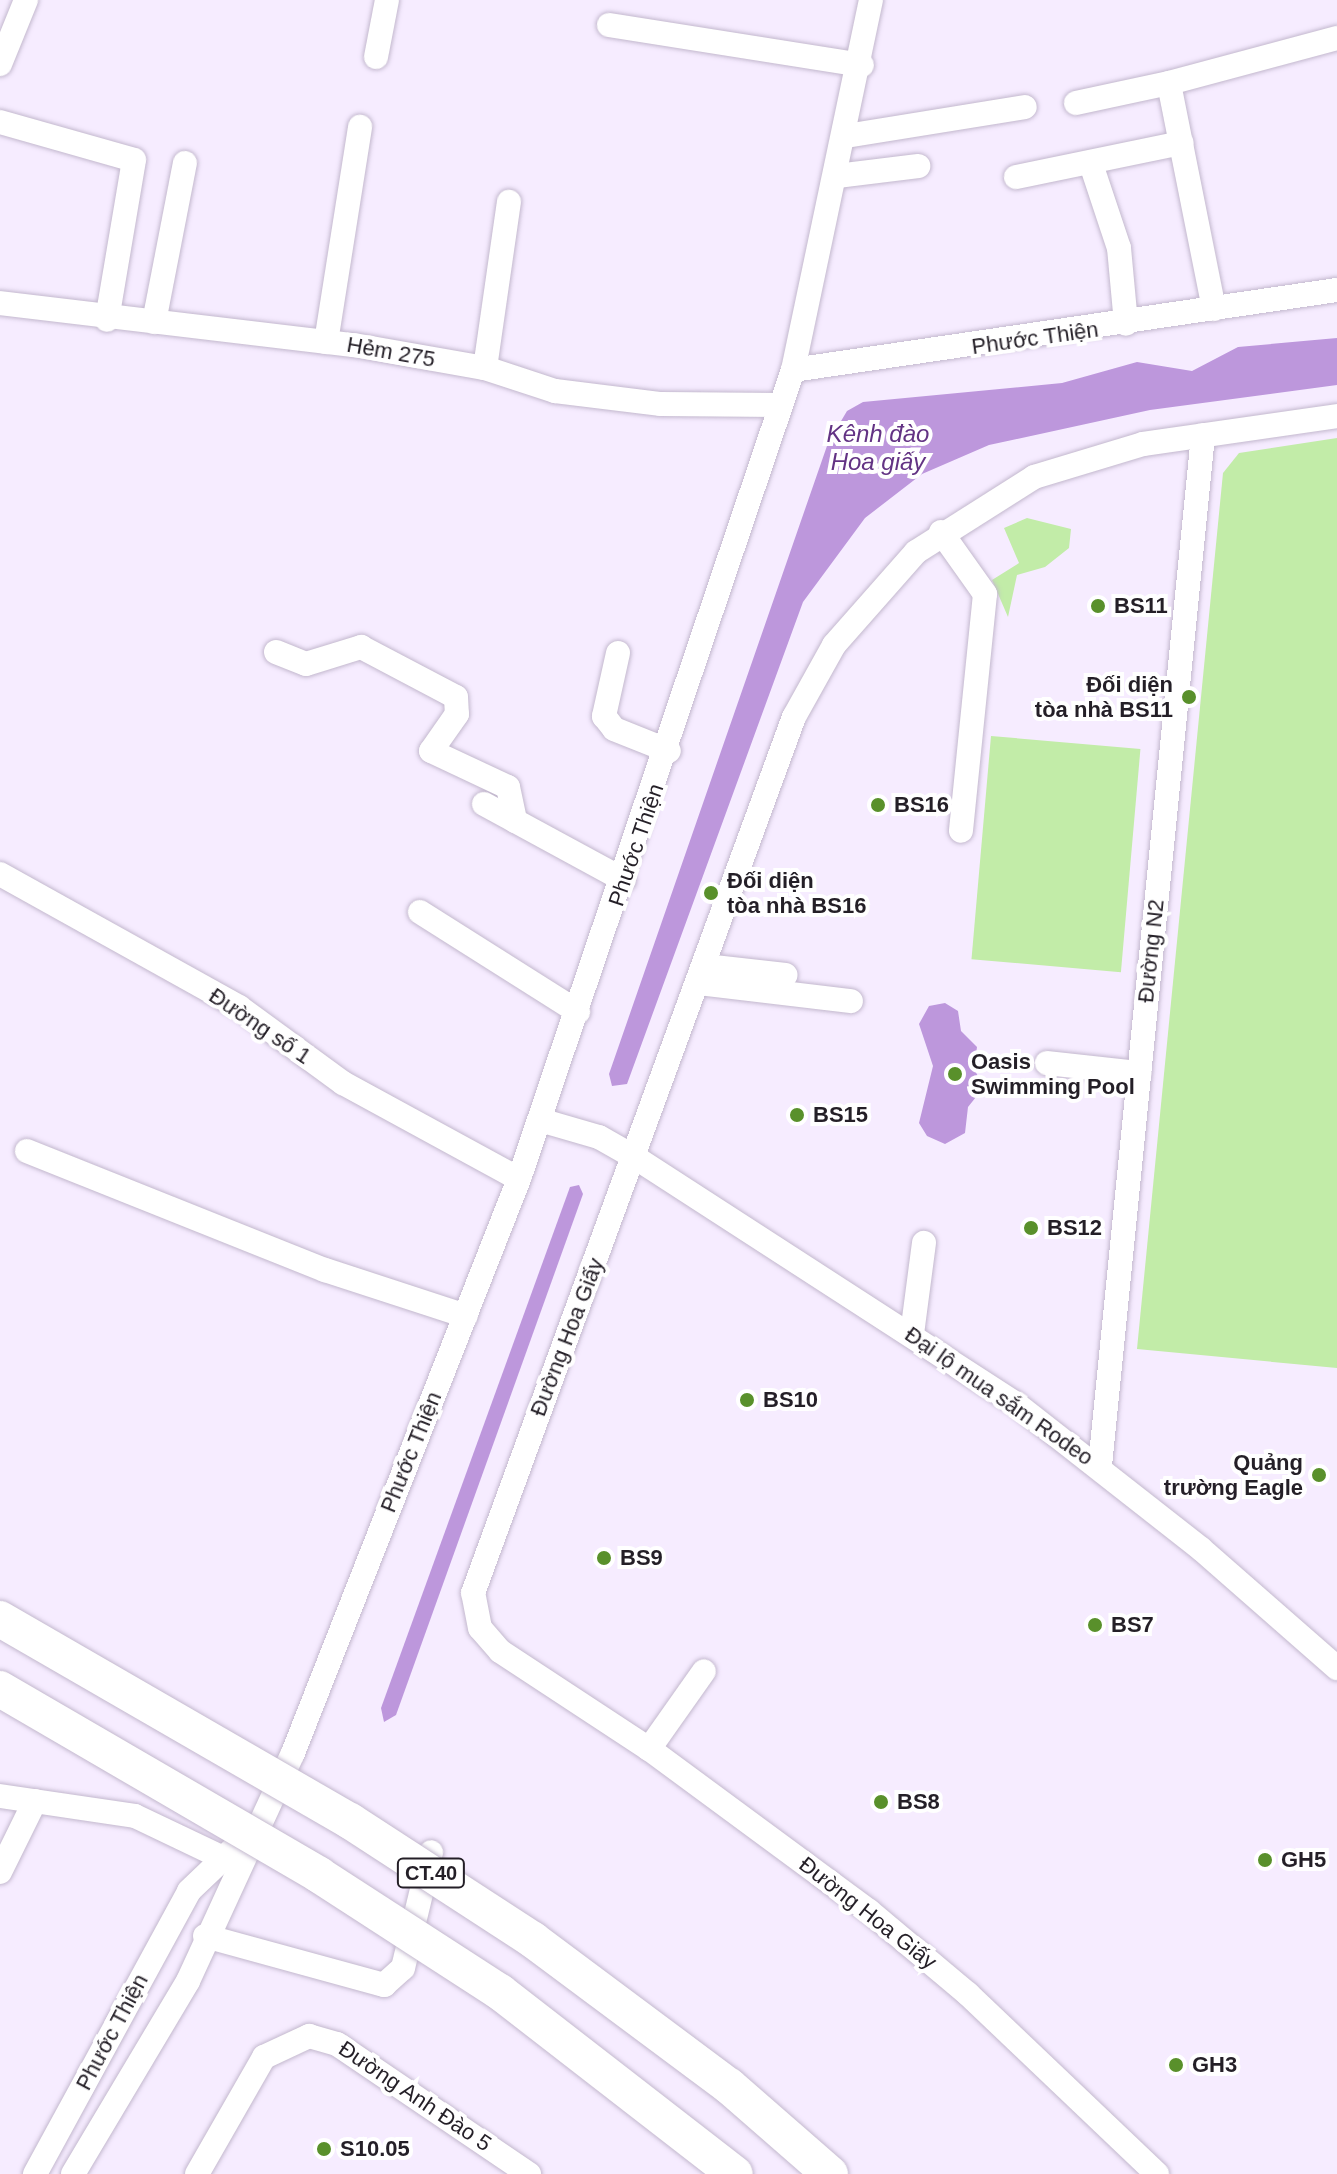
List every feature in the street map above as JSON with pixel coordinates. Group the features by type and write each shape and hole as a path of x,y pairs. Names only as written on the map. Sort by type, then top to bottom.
{"highway":[{"name":"CT.40","path":"0,1619 350,1821 533,1940 729,2086 830,2174"},
{"name":"CT.40","path":"0,1689 319,1875 500,1992 735,2174"}],"street":[{"path":"0,64 26,0"},
{"path":"376,57 387,0"},
{"path":"793,370 862,65 871,0"},
{"path":"609,25 862,65"},
{"path":"1076,103 1169,83 1337,38"},
{"path":"1169,83 1214,309"},
{"path":"846,136 1025,107"},
{"path":"0,122 134,160 107,320"},
{"path":"326,342 360,127"},
{"path":"1016,177 1092,167 1182,143"},
{"path":"154,322 185,163"},
{"path":"837,176 918,166"},
{"path":"1092,167 1119,248 1126,324"},
{"path":"485,368 509,202"},
{"name":"Phước Thiện","path":"73,2174 188,1981 205,1936 260,1824 466,1316 519,1179 669,751 793,370 1126,324 1337,290"},
{"name":"Hẻm 275","path":"0,303 107,320 154,322 326,342 485,368 555,391 661,404 780,405"},
{"name":"Đường Hoa Giấy","path":"1157,2174 905,1940 649,1749 500,1651 480,1628 473,1603 477,1573 820,666 871,599 941,532 1067,463 1203,435 1337,416"},
{"name":"Đường N2","path":"1100,1466 1203,435"},
{"path":"941,532 985,594 961,831"},
{"path":"276,652 306,664 361,647 456,697 457,714 431,751 508,787 515,821"},
{"path":"618,653 604,716 614,729 669,751"},
{"path":"484,804 624,880"},
{"name":"Đường số 1","path":"0,874 239,1007 343,1083 519,1179"},
{"path":"420,912 578,1012"},
{"path":"702,974 786,975"},
{"path":"702,974 851,1001"},
{"path":"1047,1063 1139,1073"},
{"name":"Đại lộ mua sắm Rodeo","path":"540,1120 599,1137 636,1158 912,1334 1100,1466 1337,1668"},
{"path":"27,1151 325,1270 466,1316"},
{"path":"912,1334 924,1243"},
{"path":"649,1749 704,1671"},
{"path":"0,1796 135,1816 221,1857"},
{"path":"0,1872 35,1801"},
{"name":"Phước Thiện","path":"35,2174 189,1891 221,1857 260,1824"},
{"path":"205,1936 384,1985 403,1968 431,1852"},
{"name":"Đường Anh Đào 5","path":"197,2174 264,2057 294,2038 337,2044 529,2174"}],"green space":[{"path":"1337,438 1337,1368 1137,1349 1223,473 1239,453"},
{"path":"1027,518 1071,529 1069,548 1045,567 1017,575 1008,617 992,580 1019,563 1004,528"},
{"path":"991,736 1140,749 1121,972 971,959"}],"water":[{"name":"Kênh đào Hoa giấy","path":"1337,338 1337,385 1150,410 989,445 922,474 865,518 803,602 627,1084 612,1086 609,1074 828,443 847,411 863,402 1062,383 1137,362 1192,371 1238,347"},
{"name":"Oasis Swimming Pool","path":"945,1003 958,1011 961,1031 977,1047 974,1069 984,1087 968,1107 965,1133 945,1144 927,1136 919,1123 933,1066 919,1024 929,1006"},
{"path":"579,1185 583,1194 396,1715 384,1722 381,1708 570,1187"}],"place":[{"name":"BS11","path":"1098,606"},
{"name":"Đối diện tòa nhà BS11","path":"1189,697"},
{"name":"BS16","path":"878,805"},
{"name":"Đối diện tòa nhà BS16","path":"711,893"},
{"name":"Oasis Swimming Pool","path":"955,1074"},
{"name":"BS15","path":"797,1115"},
{"name":"BS12","path":"1031,1228"},
{"name":"BS10","path":"747,1400"},
{"name":"Quảng trường Eagle","path":"1319,1475"},
{"name":"BS9","path":"604,1558"},
{"name":"BS7","path":"1095,1625"},
{"name":"BS8","path":"881,1802"},
{"name":"GH5","path":"1265,1860"},
{"name":"GH3","path":"1176,2065"},
{"name":"S10.05","path":"324,2149"}]}
